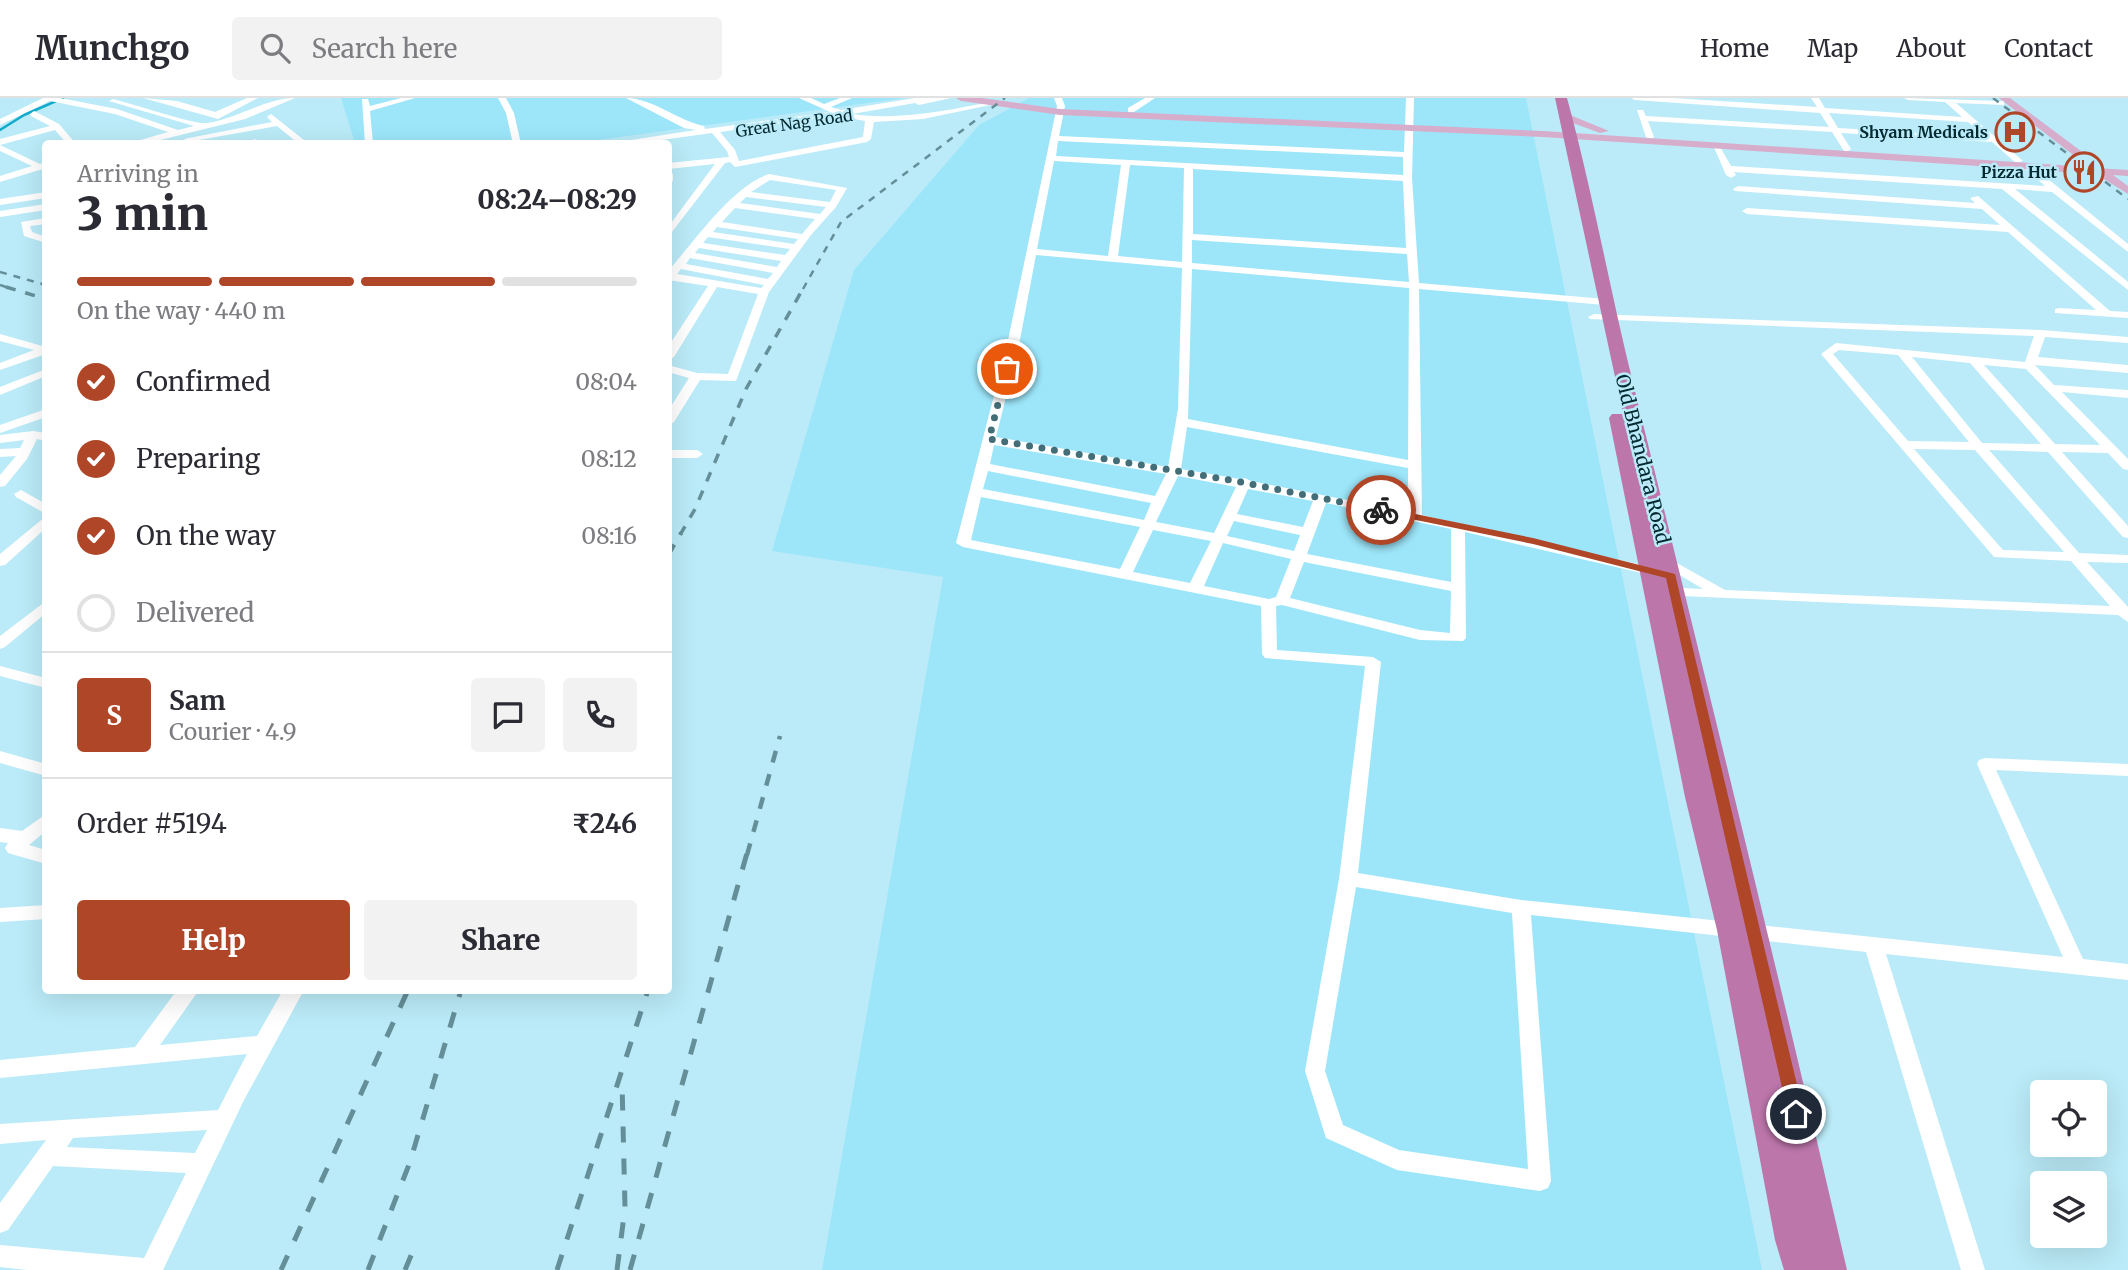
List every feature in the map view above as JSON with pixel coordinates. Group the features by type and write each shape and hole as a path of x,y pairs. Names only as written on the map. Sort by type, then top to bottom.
{"highway":[{"path":"1548,98 1577,164 1577,195"},
{"path":"1561,127 1600,310 1664,579 1756,932 1830,1270"},
{"path":"1664,579 1697,797 1731,930 1792,1240 1801,1270"}],"main road":[{"path":"961,98 1012,105 1060,105 1410,127"},
{"path":"1999,100 2084,164 2128,191"},
{"path":"1060,105 1520,132 1561,127 1615,137 1716,146 2052,166 2084,164 2126,169"},
{"path":"1520,132 1561,127 1615,137 1847,149 2024,164"},
{"path":"1577,164 1593,142 1615,137"},
{"path":"2084,164 2128,202"},
{"path":"2052,166 2084,164 2126,169"},
{"path":"2052,166 2107,186"}],"street":[{"path":"28,98 97,108 189,137 278,123"},
{"path":"97,98 118,100 202,126"},
{"path":"147,98 234,119"},
{"path":"167,102 177,98"},
{"path":"192,98 231,108"},
{"path":"215,115 254,98"},
{"path":"189,137 202,126 234,119 291,98"},
{"path":"365,98 369,140"},
{"path":"366,109 411,98"},
{"path":"502,98 510,113 516,140"},
{"path":"630,98 687,125 715,132 731,150 728,160 715,171 672,229"},
{"path":"672,166 728,160 735,164 867,139 856,115 835,103 803,98"},
{"path":"835,103 848,98"},
{"path":"644,140 856,115 929,98"},
{"name":"Great Nag Road","path":"856,115 947,98"},
{"path":"1131,110 1151,98"},
{"path":"1410,98 1407,178 1414,285 1415,517"},
{"path":"1815,98 1847,149"},
{"path":"1908,98 1999,100"},
{"path":"0,121 47,99"},
{"path":"1650,137 1636,99 1972,120"},
{"path":"1946,99 2128,249"},
{"path":"97,108 118,100"},
{"path":"823,102 856,115 925,115 996,103"},
{"path":"1060,105 1013,345 963,544 1275,602 1420,635 1458,638 1458,526"},
{"path":"10,108 19,111"},
{"path":"130,117 150,110"},
{"path":"261,110 299,140"},
{"path":"34,114 57,127 68,140"},
{"path":"1642,118 1994,140"},
{"path":"0,142 57,127"},
{"path":"146,140 176,132"},
{"name":"Great Nag Road","path":"665,140 715,132"},
{"path":"1054,138 1408,155"},
{"path":"1716,146 1752,221"},
{"path":"0,148 42,166"},
{"path":"1051,158 1407,178"},
{"path":"1113,258 1126,162"},
{"path":"0,179 42,166"},
{"path":"1124,575 1174,470 1182,422 1189,166"},
{"path":"1728,169 2054,190"},
{"path":"715,171 742,173"},
{"path":"672,273 760,176 842,188 833,205 767,288 732,378 696,376 672,369"},
{"path":"1961,184 1982,206 2107,314"},
{"path":"2006,187 2128,287"},
{"path":"1738,190 1982,206"},
{"path":"744,194 833,205"},
{"path":"0,202 42,196"},
{"path":"734,205 822,217"},
{"path":"0,214 42,208"},
{"path":"1747,211 2009,229"},
{"path":"721,220 813,228"},
{"path":"721,220 805,237"},
{"path":"42,222 24,224 28,234 42,239"},
{"path":"708,234 797,247"},
{"path":"1188,237 1411,251"},
{"path":"698,245 789,258"},
{"path":"1032,251 1414,285 1600,310 2128,340"},
{"path":"688,256 780,271"},
{"path":"679,266 767,288"},
{"path":"672,277 714,284 767,288"},
{"path":"672,351 714,284"},
{"path":"2059,311 2128,316"},
{"path":"2030,363 2041,333"},
{"path":"0,337 42,349"},
{"path":"2128,369 1974,360 1836,346 1827,354 1999,554 2128,559"},
{"path":"0,367 42,351"},
{"path":"1902,352 2073,557 2126,613"},
{"path":"1974,360 2128,534"},
{"path":"2030,363 2128,466"},
{"path":"0,391 42,374"},
{"path":"672,415 696,376"},
{"path":"2053,388 2128,394"},
{"path":"0,429 42,414"},
{"path":"1182,422 1415,465"},
{"path":"0,439 39,436"},
{"path":"0,483 39,436"},
{"path":"989,439 1245,482 1533,541 1724,596 2126,613"},
{"path":"1904,445 2111,449"},
{"path":"0,453 25,451"},
{"path":"672,454 697,454"},
{"path":"982,466 1159,501"},
{"path":"1195,589 1245,482"},
{"path":"976,492 1219,538 1458,588"},
{"path":"21,495 42,508"},
{"path":"1321,498 1298,556 1275,602 1270,654 1373,662 1348,878 1315,1071 1334,1131 1397,1160 1541,1181 1521,907"},
{"path":"1229,516 1308,532"},
{"path":"0,562 42,524"},
{"path":"1664,579 1724,596"},
{"path":"0,644 42,608"},
{"path":"0,671 42,682"},
{"path":"0,757 42,769"},
{"path":"2077,967 1984,764 2128,770"},
{"path":"42,823 14,848 42,857"},
{"path":"0,835 25,838"},
{"path":"1348,878 1521,907 2128,972"},
{"path":"0,915 42,912"},
{"path":"1873,944 1973,1270"},
{"path":"141,1055 186,994"},
{"path":"151,1270 223,1119 292,994"},
{"path":"0,1069 262,1044"},
{"path":"0,1134 223,1119"},
{"path":"0,1222 67,1129"},
{"path":"46,1156 201,1164"},
{"path":"0,1255 145,1270"}],"shaded area":[{"path":"341,98 904,98 598,140 354,140"},
{"path":"1029,98 1526,98 1762,1270 822,1270 943,577 772,551 854,270 979,125"}],"waterway":[{"path":"0,130 24,115 63,98"}],"railway":[{"path":"803,289 841,222 1005,98"},
{"path":"1993,98 2128,199"},
{"path":"0,272 42,284"},
{"path":"0,285 6,287"},
{"path":"6,287 42,298"},
{"path":"6,287 12,289"},
{"path":"680,535 695,509 746,389 804,287"},
{"path":"672,548 681,533"},
{"path":"747,855 780,736"},
{"path":"630,1270 747,853"},
{"path":"281,1270 406,994"},
{"path":"368,1270 410,1162 460,994"},
{"path":"557,1270 647,994"},
{"path":"617,1270 625,1208 622,1082"},
{"path":"405,1270 417,1241"}],"way so far":[{"path":"1007,369 989,439 1235,481 1381,510"}],"place":[{"name":"Shyam Medicals","path":"2015,132"},
{"name":"Pizza Hut","path":"2084,172"}],"route":[{"path":"1381,510 1533,541 1671,576 1756,932 1796,1114"}]}
